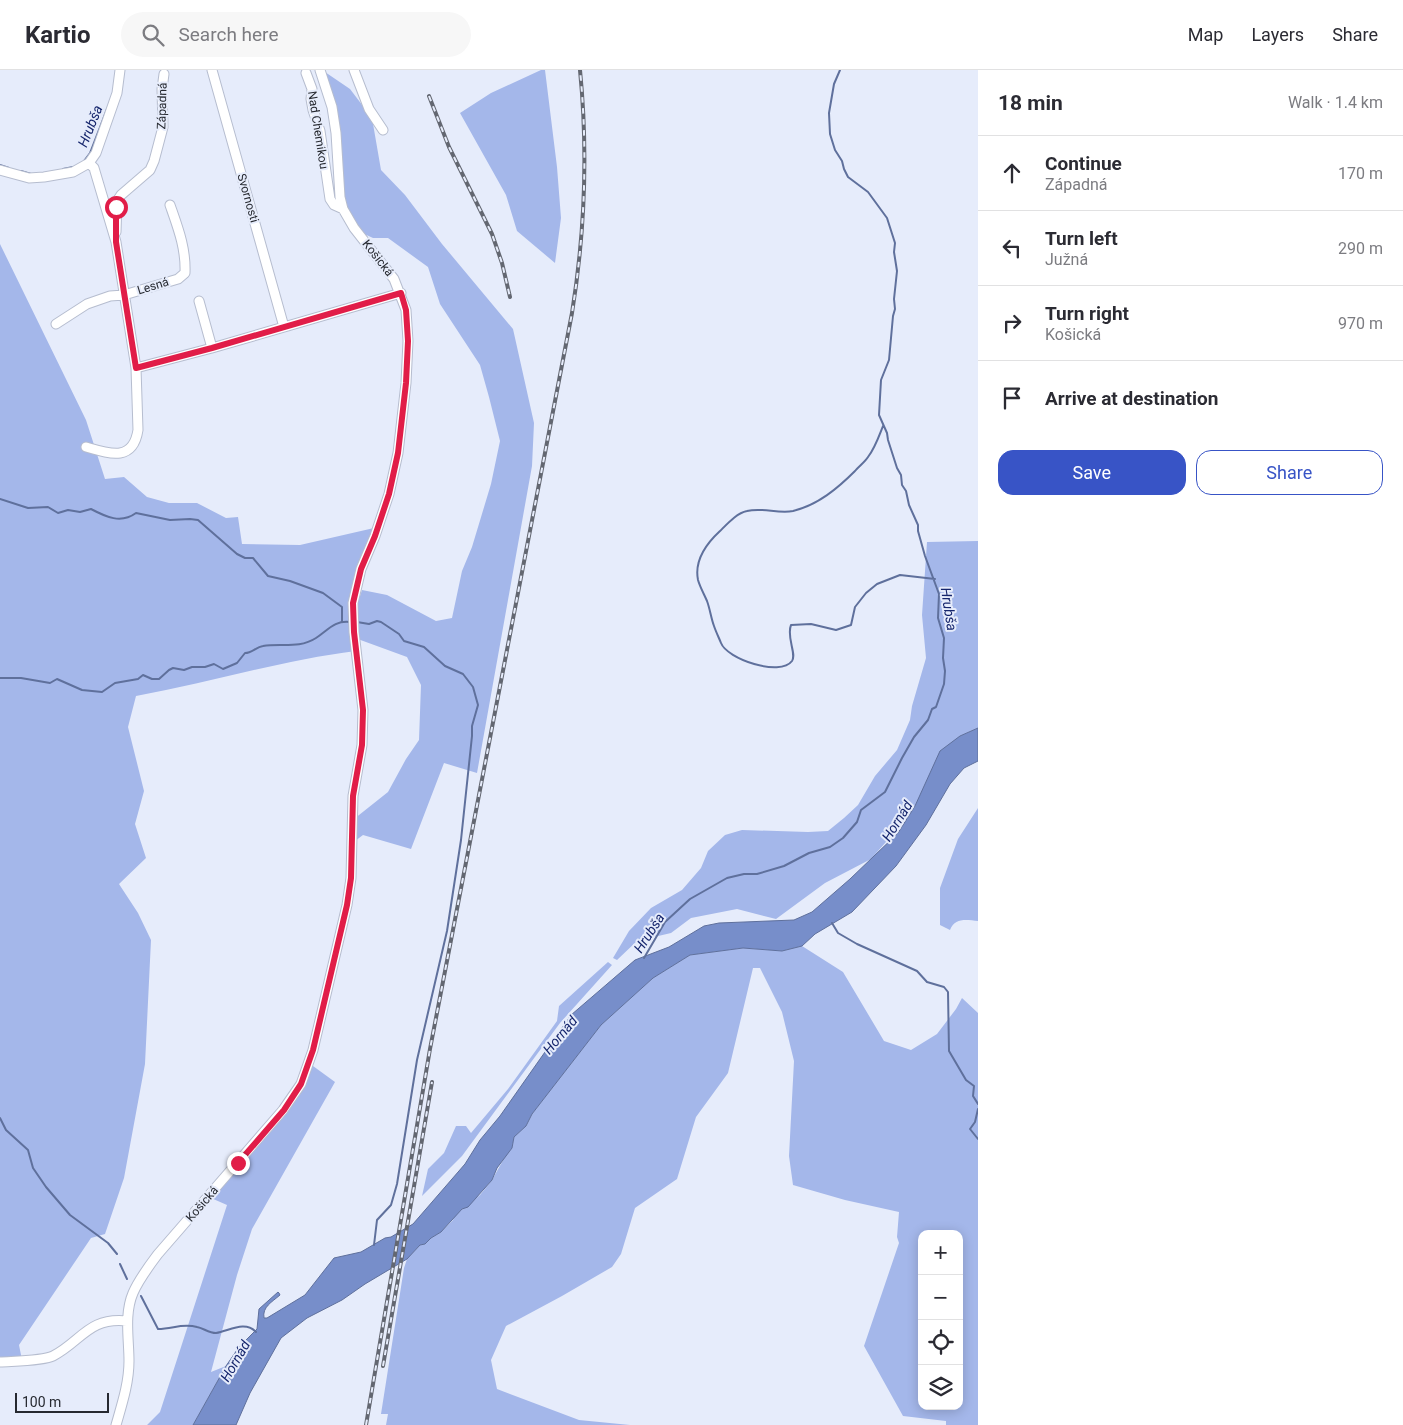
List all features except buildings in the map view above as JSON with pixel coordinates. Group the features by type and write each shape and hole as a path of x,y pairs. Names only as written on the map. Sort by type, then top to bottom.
{"street":[{"path":"0,170 29,178 44,178 73,172 89,163 96,153 117,92 120,70"},
{"name":"Svornosti","path":"212,70 284,327"},
{"name":"Košická","path":"116,1425 127,1381 129,1362 127,1321 135,1290 158,1254 284,1110 301,1084 313,1050 347,905 351,878 353,796 362,745 363,710 354,635 353,603 359,578 389,494 399,448 408,341 406,310 401,293 394,279 354,228 343,210 340,197 336,133 332,107 320,70"},
{"path":"354,70 369,109 383,130"},
{"name":"Nad Chemikou","path":"306,73 312,89 313,110 320,131 330,200 334,205 343,210"},
{"name":"Západná","path":"116,242 117,202 121,195 150,170 164,127 162,89 164,74"},
{"name":"Západná","path":"86,447 108,453 121,453 132,448 138,430 136,368 116,242 94,168 89,163"},
{"name":"Lesná","path":"56,324 87,304 110,296 124,295 178,279 185,273 186,259 182,238 170,205"},
{"path":"136,368 401,293"},
{"path":"199,301 212,348"},
{"path":"0,1362 51,1358 88,1329 102,1323 118,1320 127,1321"}],"shaded area":[{"path":"541,70 545,70 557,167 561,218 555,263 517,231 506,195 460,113 491,93"},
{"path":"325,72 350,89 372,118 381,170 405,195 442,244 513,329 534,423 532,466 477,773 444,763 411,849 363,835 355,841 354,819 388,792 419,740 421,685 407,657 355,638 356,651 301,660 136,696 128,727 144,791 135,824 146,858 119,884 138,913 151,940 145,1064 124,1178 105,1234 91,1238 19,1345 22,1360 0,1361 0,244 86,420 105,479 124,477 147,497 169,503 197,503 226,518 238,517 242,544 300,545 374,528 354,614 362,590 387,595 436,621 452,618 462,571 472,547 491,484 500,441 480,365 440,304 428,267 388,238 373,238 360,232 346,207"},
{"path":"978,541 978,728 960,736 907,818 871,859 825,883 776,919 737,909 691,918 671,933 637,941 617,960 613,958 629,931 651,908 682,890 701,868 708,851 725,835 742,830 828,831 858,805 875,776 897,750 910,720 912,706 926,658 922,615 927,542"},
{"path":"978,808 978,921 958,921 950,930 940,925 940,888 958,839"},
{"path":"802,946 843,972 884,1041 911,1050 937,1034 962,998 978,1013 978,1425 946,1425 946,1421 903,1416 864,1346 899,1243 897,1237 899,1212 845,1200 793,1185 789,1156 794,1061 782,1012 760,968 753,968 728,1073 696,1117 677,1179 635,1208 621,1254 612,1267 506,1326 491,1360 497,1389 579,1420 630,1425 386,1425 388,1414 381,1414 407,1259 420,1245 425,1244 441,1232 453,1220 455,1215 480,1195 512,1148 514,1137 526,1126 532,1114 601,1025 653,978 690,955 743,948 782,951"},
{"path":"608,962 612,965 560,1023 462,1156 422,1196 428,1169 444,1153 456,1126 466,1126 471,1133 508,1089 557,1021 559,1006"},
{"path":"313,1066 335,1082 252,1229 237,1275 211,1372 226,1366 193,1425 147,1425 160,1412 227,1205 211,1198 247,1154 300,1078 304,1068"}],"water":[{"name":"Hornád","path":"978,728 978,761 964,768 950,784 926,825 896,866 852,912 815,934 802,946 782,951 743,948 690,955 653,978 601,1025 532,1114 526,1126 514,1137 512,1148 497,1168 492,1180 468,1207 462,1209 441,1232 425,1244 420,1245 407,1259 342,1300 307,1318 281,1338 250,1393 236,1425 193,1425 226,1366 239,1347 257,1329 259,1309 279,1293 280,1295 268,1305 265,1311 264,1318 267,1318 305,1295 334,1258 361,1252 413,1224 465,1164 480,1140 500,1116 571,1015 635,960 669,947 704,926 719,923 794,920 812,912 898,833 915,806 940,751 960,736"}],"waterway":[{"name":"Hrubša","path":"644,958 665,922 690,899 727,878 744,874 757,874 784,866 809,853 830,847 843,838 857,822 861,810 885,792 914,737 928,720 932,709 936,707 944,684 944,638 938,618 939,594 925,556 918,525 909,505 906,491 902,485 901,475 879,415 881,380 889,360 895,309 894,299 897,271 894,252 895,243 887,218 868,192 848,177 842,161 835,150 830,134 829,113 834,84 840,70"},
{"name":"Hrubša","path":"84,161 90,153 107,109"},
{"name":"Hrubša","path":"0,165 9,168"},
{"name":"Hrubša","path":"63,169 73,167"},
{"name":"Hrubša","path":"21,171 31,174"},
{"path":"883,426 875,446 865,461 842,484 811,505 793,511 782,512 753,510 743,512 733,519 715,536 703,552 697,573 699,583 707,601 713,623 725,649 733,655 754,664 777,667 792,661 791,625 811,624 836,630 851,625 855,607 866,593 877,584 900,575 935,579"},
{"path":"0,499 28,508 48,507 58,513 68,510 80,512 91,509 102,515 119,519 136,513 170,520 198,520 237,554 245,558 253,558 268,576 290,581 323,593 342,607 342,621"},
{"path":"357,622 369,624 377,621 381,622 399,634 404,641 424,647 445,666 463,674 473,687 478,705 472,726 461,840 447,931 417,1060 397,1184 391,1205 377,1220 374,1245"},
{"path":"0,678 21,678 50,683 57,679 82,690 102,692 115,683 138,679 143,675 152,679 159,679 173,668 184,670 214,664 223,669 237,663 245,653 261,647 303,643 316,638 336,624 350,622"},
{"path":"832,923 838,933 857,944 917,971 927,982 944,987 948,992 949,1051 966,1080 974,1086 973,1096 978,1104"},
{"path":"978,1109 975,1122 970,1129 978,1139"},
{"path":"0,1118 6,1130 28,1150 33,1168 46,1187 70,1215 108,1243 117,1254"},
{"path":"120,1264 127,1279"},
{"path":"141,1296 158,1329 192,1326 216,1333 237,1327 247,1327 256,1332"}],"railway":[{"path":"366,1425 430,1049 572,313 580,252 584,191 584,131 580,70"},
{"path":"429,96 449,147 492,234 502,263 510,297"},
{"path":"383,1366 432,1082"}],"route":[{"path":"116,207 116,242 136,368 401,293 406,310 408,341 406,383 398,453 389,494 375,536 361,569 353,603 354,632 363,710 362,745 353,796 351,878 347,905 313,1050 301,1084 284,1110 238,1163"}]}
